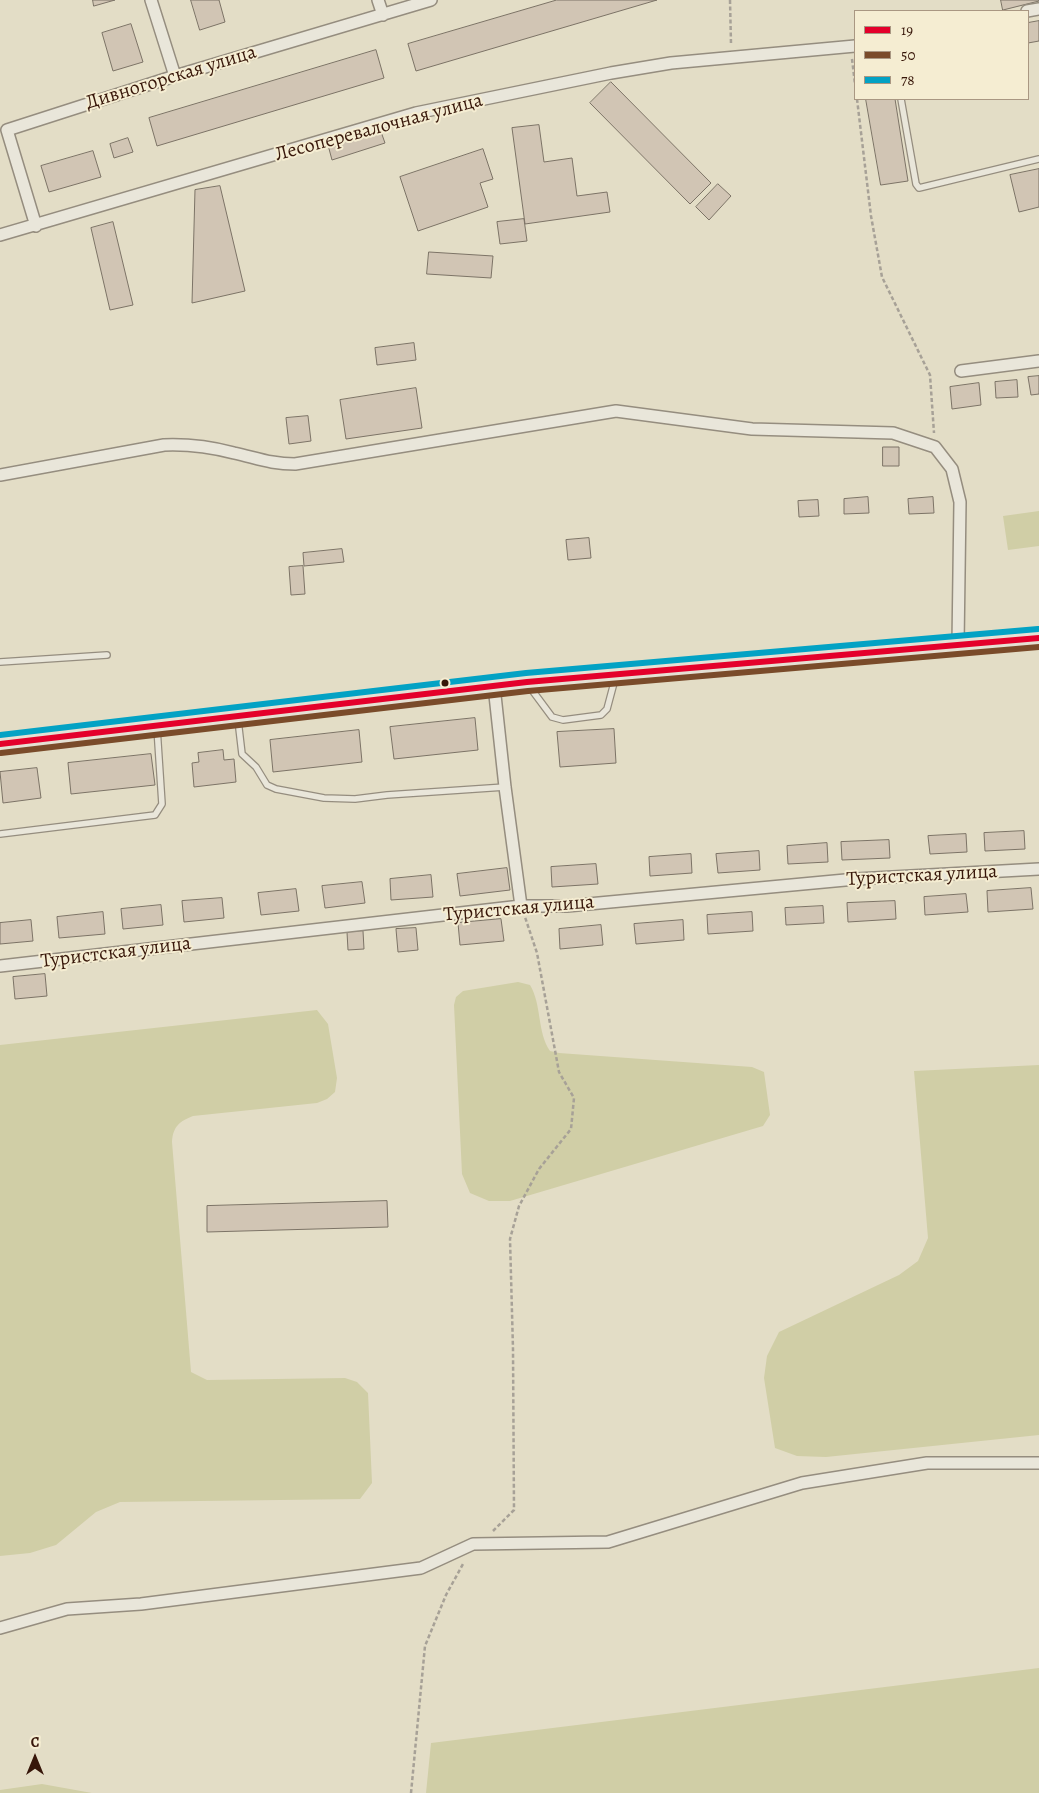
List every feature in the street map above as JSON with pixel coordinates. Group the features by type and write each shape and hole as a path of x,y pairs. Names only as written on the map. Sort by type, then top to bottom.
{"highway":[{"path":"0,744 527,682 1039,638"}],"street":[{"path":"151,0 175,76"},
{"path":"378,0 383,15"},
{"name":"Дивногорская улица","path":"36,226 7,130 175,76 431,0"},
{"name":"Лесоперевалочная улица","path":"0,235 416,113 610,73 671,63 854,46"},
{"path":"961,371 1039,360"},
{"path":"0,475 178,444 202,446 277,464 295,464 616,411 752,429 893,433 935,448 952,469 960,502 958,644"},
{"path":"494,686 521,906"},
{"name":"Туристская улица","path":"0,966 521,906 567,906 856,880 1039,869"},
{"path":"0,1628 67,1609 141,1604 421,1568 473,1544 608,1542 802,1483 927,1463 1039,1463"}],"lane":[{"path":"901,100 916,184 919,188 1039,159"},
{"path":"0,662 107,655"},
{"path":"527,682 552,717 563,720 601,715 607,709 617,673"},
{"path":"237,716 242,754 256,767 267,784 276,789 324,798 355,799 505,787"},
{"path":"0,834 155,815 162,804 157,725"}],"path":[{"path":"730,0 731,58"},
{"path":"852,58 854,75"},
{"path":"857,100 871,216 882,277 930,375 935,448"},
{"path":"411,1793 425,1646 446,1596 473,1544 494,1531 514,1510 510,1238 519,1206 539,1169 571,1130 574,1098 559,1072 537,953 521,906"}],"shaded area":[{"path":"1039,511 1039,546 1008,550 1003,516"},
{"path":"518,982 530,985 534,993 543,1035 550,1051 752,1067 764,1072 770,1115 763,1126 510,1201 489,1201 470,1193 462,1174 454,1005 456,997 463,991"},
{"path":"317,1010 328,1024 337,1078 335,1092 327,1099 317,1103 193,1116 181,1122 174,1132 172,1142 191,1372 207,1380 345,1378 357,1382 368,1393 372,1483 360,1499 120,1502 96,1512 56,1545 30,1553 0,1556 0,1045"},
{"path":"1039,1065 1039,1435 826,1457 797,1456 775,1448 764,1378 767,1356 779,1332 899,1275 918,1261 928,1238 914,1071"},
{"path":"1039,1668 1039,1793 426,1793 431,1743"},
{"path":"42,1784 92,1793 0,1793 0,1790"}],"building":[{"path":"93,0 115,0 94,6"},
{"path":"191,0 219,0 225,22 200,30"},
{"path":"557,0 657,0 416,71 408,44"},
{"path":"1001,0 1039,0 1039,1 1003,10"},
{"path":"1039,21 1039,41 1029,43 1029,23"},
{"path":"131,24 143,62 113,71 102,33"},
{"path":"376,50 384,78 157,146 149,118"},
{"path":"611,82 711,183 690,204 590,103"},
{"path":"866,100 895,100 908,181 881,185"},
{"path":"539,125 544,162 572,158 577,196 607,192 610,212 525,224 512,128"},
{"path":"380,129 385,143 332,160 328,145"},
{"path":"128,138 133,152 114,158 110,144"},
{"path":"483,149 493,179 480,183 488,207 418,231 400,177"},
{"path":"93,151 101,177 49,192 41,166"},
{"path":"1039,169 1039,207 1019,212 1010,175"},
{"path":"718,184 731,196 709,220 696,207"},
{"path":"220,186 245,291 192,303 195,190"},
{"path":"524,219 527,241 500,244 497,222"},
{"path":"113,222 133,305 110,310 91,228"},
{"path":"429,252 493,256 491,278 427,274"},
{"path":"414,343 416,360 377,365 375,348"},
{"path":"1039,376 1039,394 1031,395 1028,377"},
{"path":"1017,380 1018,397 996,398 995,382"},
{"path":"979,383 981,405 952,409 950,387"},
{"path":"416,388 422,428 346,439 340,400"},
{"path":"308,416 311,441 289,444 286,418"},
{"path":"883,447 899,447 899,466 883,466"},
{"path":"868,497 869,513 844,514 844,499"},
{"path":"933,497 934,513 909,514 908,499"},
{"path":"818,500 819,516 799,517 798,501"},
{"path":"589,538 591,558 568,560 566,540"},
{"path":"342,549 344,562 304,566 303,553"},
{"path":"303,566 305,594 291,595 289,567"},
{"path":"475,718 478,750 394,759 390,727"},
{"path":"614,729 616,763 560,767 557,732"},
{"path":"359,730 362,762 273,772 270,740"},
{"path":"223,750 224,760 234,759 236,782 194,787 192,763 199,762 198,753"},
{"path":"151,754 155,785 71,794 68,763"},
{"path":"37,768 41,798 3,803 0,772"},
{"path":"1024,831 1025,849 985,851 984,833"},
{"path":"966,834 967,852 930,854 928,836"},
{"path":"889,840 890,858 842,860 841,842"},
{"path":"827,843 828,862 788,864 787,846"},
{"path":"759,851 760,870 718,873 716,854"},
{"path":"691,854 692,873 650,876 649,857"},
{"path":"596,864 598,884 552,887 551,867"},
{"path":"507,868 510,890 460,896 457,874"},
{"path":"431,875 433,897 391,900 390,879"},
{"path":"362,882 365,903 325,908 322,886"},
{"path":"1031,888 1033,909 988,912 987,891"},
{"path":"296,889 299,911 261,915 258,893"},
{"path":"966,894 968,912 925,915 924,897"},
{"path":"222,898 224,918 184,922 182,901"},
{"path":"895,901 896,919 848,922 847,903"},
{"path":"161,905 163,925 123,929 121,909"},
{"path":"823,906 824,923 786,925 785,908"},
{"path":"103,912 105,934 59,938 57,917"},
{"path":"752,912 753,931 708,934 707,915"},
{"path":"501,919 504,941 460,945 458,923"},
{"path":"31,920 33,941 0,944 0,923"},
{"path":"683,920 684,940 636,944 634,924"},
{"path":"601,925 603,945 560,949 559,929"},
{"path":"416,928 418,950 398,952 396,929"},
{"path":"363,931 364,949 348,950 347,932"},
{"path":"45,974 47,996 15,999 13,977"},
{"path":"387,1201 388,1227 207,1232 207,1206"}],"transit line":[{"name":"78","path":"0,735 526,673 1038,629"},
{"name":"19","path":"0,744 527,682 1039,638"},
{"name":"50","path":"1,753 528,691 1039,647"}]}
